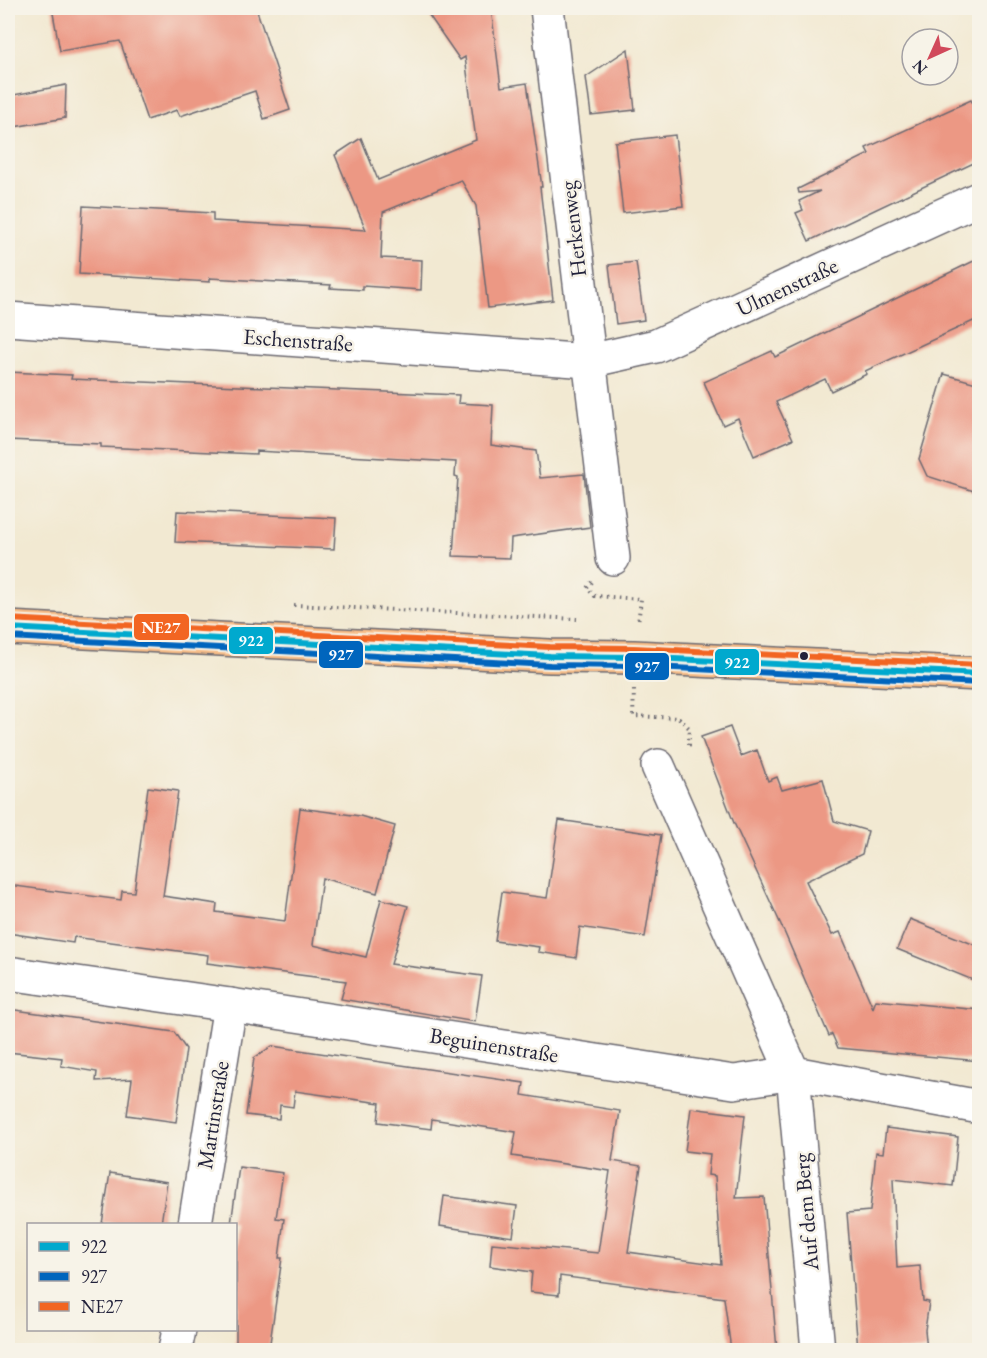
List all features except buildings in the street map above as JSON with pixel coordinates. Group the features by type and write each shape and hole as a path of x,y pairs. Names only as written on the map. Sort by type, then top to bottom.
{"main road":[{"path":"8,628 550,656 646,658 980,674"}],"street":[{"name":"Herkenweg","path":"547,8 613,558"},
{"name":"Ulmenstraße","path":"589,361 657,346 980,198"},
{"name":"Eschenstraße","path":"8,319 589,361"},
{"path":"658,766 793,1073"},
{"name":"Beguinenstraße","path":"8,973 734,1082 793,1073 980,1107"},
{"name":"Martinstraße","path":"195,1223 230,1005"},
{"name":"Auf dem Berg","path":"793,1073 818,1350"},
{"path":"175,1350 179,1331"}],"path":[{"path":"282,605 579,619"},
{"path":"638,622 650,623"}],"transit line":[{"name":"NE27","path":"8,619 550,647 634,648 980,665"},
{"name":"922","path":"8,628 550,656 634,657 980,674"},
{"name":"927","path":"8,637 550,665 634,666 980,683"}]}
